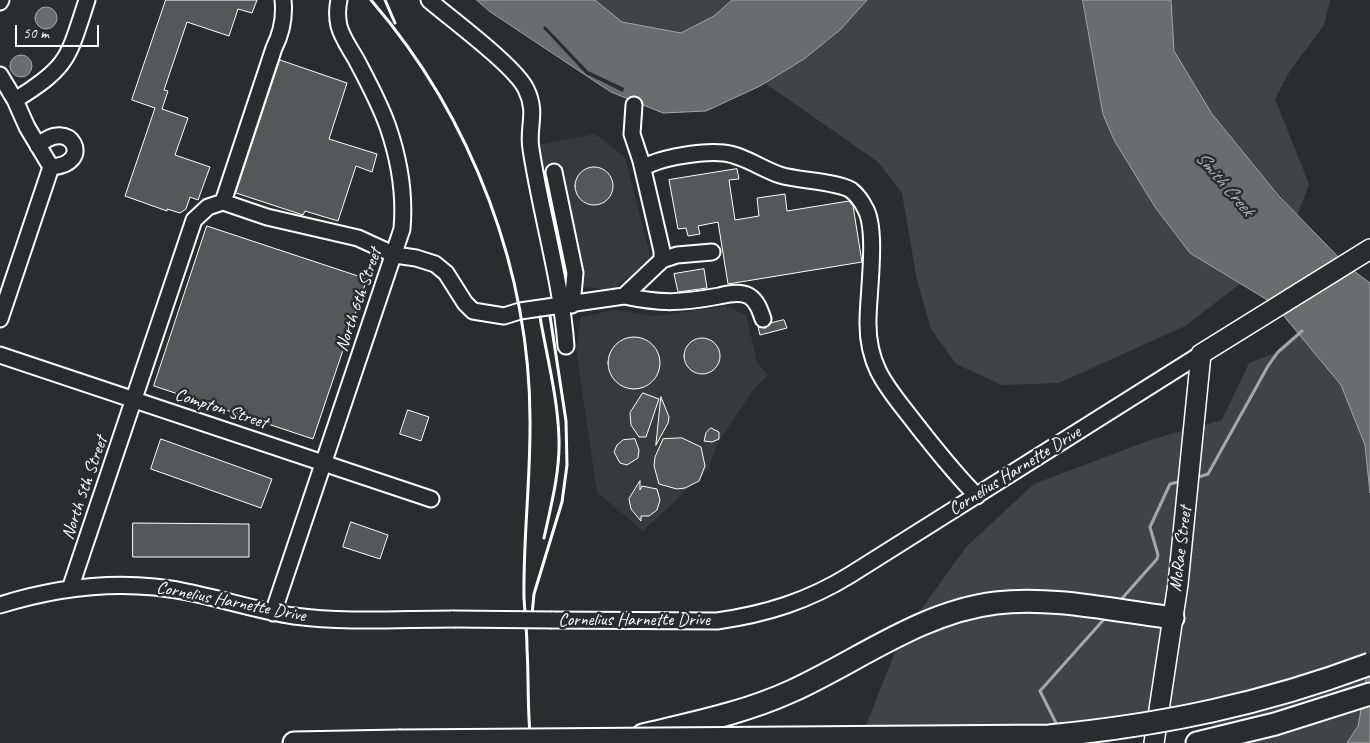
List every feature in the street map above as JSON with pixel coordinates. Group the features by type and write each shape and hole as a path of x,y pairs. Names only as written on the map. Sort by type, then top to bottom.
{"highway":[{"path":"624,739 754,707 813,681 916,627 973,607 1012,602 1048,602 1173,618"},
{"path":"294,743 1049,736 1114,730 1180,719 1248,704 1370,664"},
{"path":"1197,743 1275,724 1370,694"}],"main road":[{"path":"1201,354 1368,250"},
{"name":"McRae Street","path":"1154,743 1173,618 1194,438 1201,354"}],"street":[{"path":"15,100 44,83 64,63 87,0"},
{"path":"283,0 284,22 223,202 267,217 358,238 395,255 416,258 435,264 446,273 464,303 473,311 504,316 520,311 624,296 647,301 681,303 736,293 748,295 757,303 763,319"},
{"name":"North 6th Street","path":"274,612 322,463 395,255 402,229 404,211 398,165 383,114 340,29 337,16 339,0"},
{"path":"429,0 514,73 526,89 534,116 530,146 568,305 566,346"},
{"path":"0,75 51,167"},
{"path":"634,105 632,134 643,168 662,251 662,260"},
{"path":"38,146 46,138 60,135 70,139 75,153 70,162 62,166 51,167"},
{"path":"643,168 654,161 726,153 780,175 845,188 858,198 866,209 869,223 871,244 868,322 874,363 888,391 942,460 977,496"},
{"path":"0,319 51,167"},
{"path":"554,172 574,273 575,286 568,305"},
{"name":"North 5th Street","path":"70,589 194,220 208,207 223,202"},
{"path":"624,296 662,260 677,255 712,252"},
{"name":"Cornelius Harnette Drive","path":"0,605 45,592 108,585 155,587 194,593 274,612 322,618 697,622 767,612 792,604 830,587 1201,354"},
{"name":"Compton Street","path":"0,355 431,499"}],"shaded area":[{"path":"595,0 732,0 714,16 681,33 622,22"},
{"path":"867,0 1083,0 1103,114 1114,140 1155,207 1190,253 1240,284 1185,326 1059,383 1002,385 956,364 931,329 917,280 902,193 878,162 765,83 804,58 841,29"},
{"path":"1171,0 1330,0 1324,25 1290,71 1275,99 1309,184 1297,216 1212,114 1174,51"},
{"path":"595,134 625,157 651,259 612,290 566,285 538,145"},
{"path":"726,306 746,315 757,362 768,375 753,390 718,443 708,470 643,531 597,492 576,350 581,317 613,310 655,316"},
{"path":"1299,333 1341,385 1365,445 1370,493 1370,657 1358,726 1347,743 1249,743 1206,722 1117,736 1110,743 859,743 901,637 967,546 1034,484 1153,439 1222,420 1249,363 1278,352"}],"water":[{"path":"477,0 595,0 622,22 681,33 714,16 732,0 867,0 841,29 804,59 760,86 706,111 663,113 611,92 489,11"},
{"name":"Smith Creek","path":"1083,0 1171,0 1174,51 1212,114 1279,196 1347,266 1370,283 1370,493 1365,445 1341,385 1274,304 1190,253 1155,207 1114,140 1103,114"},
{"path":"46,7 54,10 57,18 54,26 46,29 38,26 35,18 38,10"},
{"path":"21,55 29,58 32,66 29,74 21,77 13,74 10,66 13,58"},
{"path":"1370,657 1370,743 1347,743 1358,726"}],"pier":[{"path":"545,26 588,71 624,88 623,92 586,74 543,28"}],"building":[{"path":"166,0 257,0 252,13 238,9 229,36 187,22 164,90 168,91 162,109 188,118 175,155 210,167 198,200 190,197 186,209 180,213 167,209 167,211 125,196 155,108 132,100"},
{"path":"280,60 347,83 329,139 377,154 372,172 356,166 338,221 305,211 303,215 236,193"},
{"path":"594,167 607,173 613,186 607,199 594,205 581,199 575,186 581,173"},
{"path":"737,169 739,179 729,180 735,220 759,216 757,198 785,194 787,211 849,201 853,206 862,262 728,284 718,222 698,226 700,234 688,236 686,228 678,229 669,180"},
{"path":"207,226 367,279 313,439 154,386"},
{"path":"704,269 707,288 678,292 674,274"},
{"path":"784,320 787,328 760,335 758,327 766,328 771,323"},
{"path":"634,337 644,339 652,345 658,353 660,363 658,373 652,381 644,387 634,389 624,387 616,381 610,373 608,363 610,353 616,345 624,339"},
{"path":"702,338 709,339 715,343 719,349 719,363 715,369 709,373 702,374 695,373 689,369 685,363 684,356 685,349 689,343 695,339"},
{"path":"643,393 659,399 646,437 639,437 631,425 630,413"},
{"path":"661,397 669,417 668,423 656,445"},
{"path":"408,410 429,417 421,441 400,434"},
{"path":"711,428 719,432 719,439 712,442 704,441 706,433"},
{"path":"682,438 701,447 705,466 699,481 685,488 677,489 659,484 654,466 655,457 663,439"},
{"path":"161,439 272,479 261,508 151,469"},
{"path":"635,439 639,450 638,458 627,465 620,463 614,452 617,445 623,440"},
{"path":"640,481 640,490 642,486 657,489 660,500 657,510 649,516 641,516 641,521 631,509 629,499"},
{"path":"351,522 388,535 380,559 343,547"},
{"path":"133,523 249,524 249,557 133,557"}],"waterway":[{"path":"1195,478 1208,474 1268,366 1278,352 1302,331"},
{"path":"1118,603 1157,559 1158,555 1150,527 1170,484 1182,481"},
{"path":"1055,727 1056,723 1040,691 1106,617"}],"railway":[{"path":"371,0 407,46 439,95 466,146 489,200 507,256 520,313 528,371 530,429 524,598 531,743"},
{"path":"385,0 395,23"},
{"path":"531,625 534,594 562,502 567,465 566,421 550,316"},
{"path":"540,317 554,393 559,439 557,476 544,538"}]}
